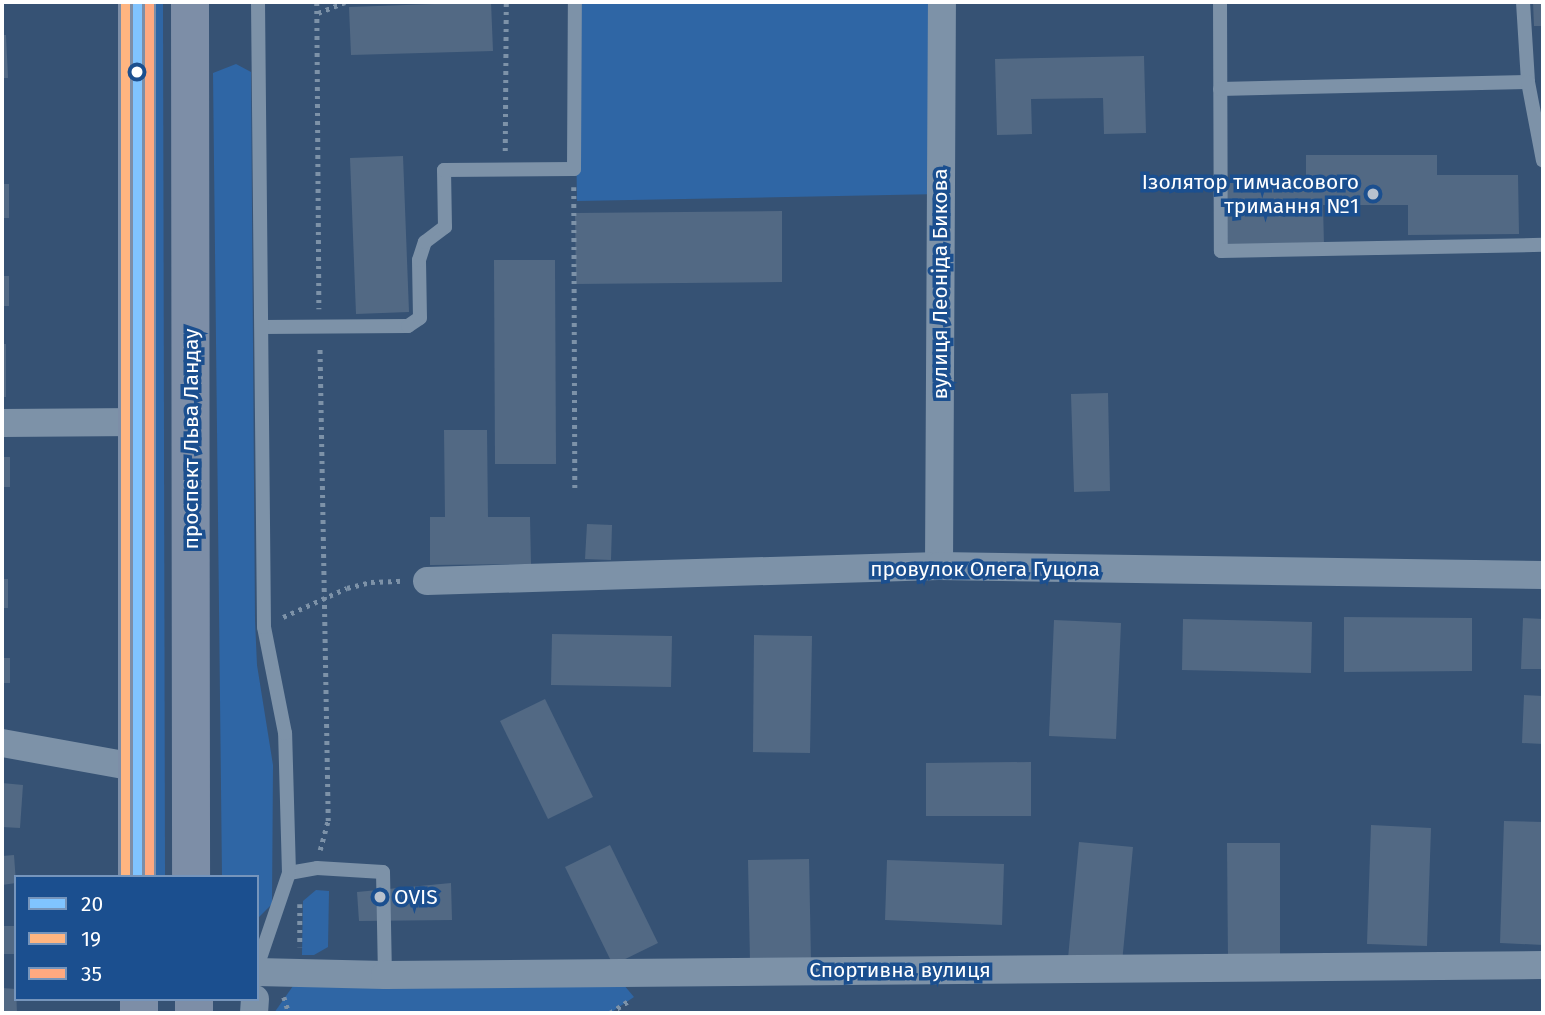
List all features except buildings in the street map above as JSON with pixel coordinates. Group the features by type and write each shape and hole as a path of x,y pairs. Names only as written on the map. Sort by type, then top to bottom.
{"main road":[{"path":"137,2 137,875"},
{"name":"проспект Льва Ландау","path":"190,2 191,875"}],"street":[{"name":"вулиця Леоніда Бикова","path":"939,566 942,2"},
{"path":"2,423 138,422"},
{"name":"провулок Олега Гуцола","path":"427,581 939,566 1543,575"},
{"path":"2,743 135,767"},
{"name":"Спортивна вулиця","path":"259,969 385,975 1543,965"}],"lane":[{"path":"258,2 264,627 285,733 289,873 259,963"},
{"path":"262,327 408,326 420,318 419,260 425,242 445,227 444,170 574,169 575,2"},
{"path":"1220,2 1221,251 1543,245"},
{"path":"1523,2 1528,82 1543,161"},
{"path":"1220,89 1528,82"},
{"path":"289,873 317,868 383,872 385,975"}],"path":[{"path":"289,1013 284,999 287,971 300,953 300,903 317,868 328,821 317,2"},
{"path":"318,13 345,2"},
{"path":"505,170 506,2"},
{"path":"574,169 575,492"},
{"path":"264,627 327,596 371,582 427,581"}],"shaded area":[{"path":"149,2 163,2 165,875 152,875"},
{"path":"574,2 942,2 941,194 577,201"},
{"path":"236,64 251,72 255,620 257,665 273,765 272,904 259,917 259,875 222,875 213,73"},
{"path":"316,890 329,891 328,947 314,955 302,955 303,901"},
{"path":"623,984 634,997 610,1013 274,1013 293,986"}],"transit line":[{"name":"19","path":"125,2 125,875"},
{"name":"20","path":"137,2 137,875"},
{"name":"35","path":"149,2 149,875"}],"place":[{"name":"Ізолятор тимчасового тримання №1","path":"1373,194"},
{"name":"OVIS","path":"380,897"}]}
